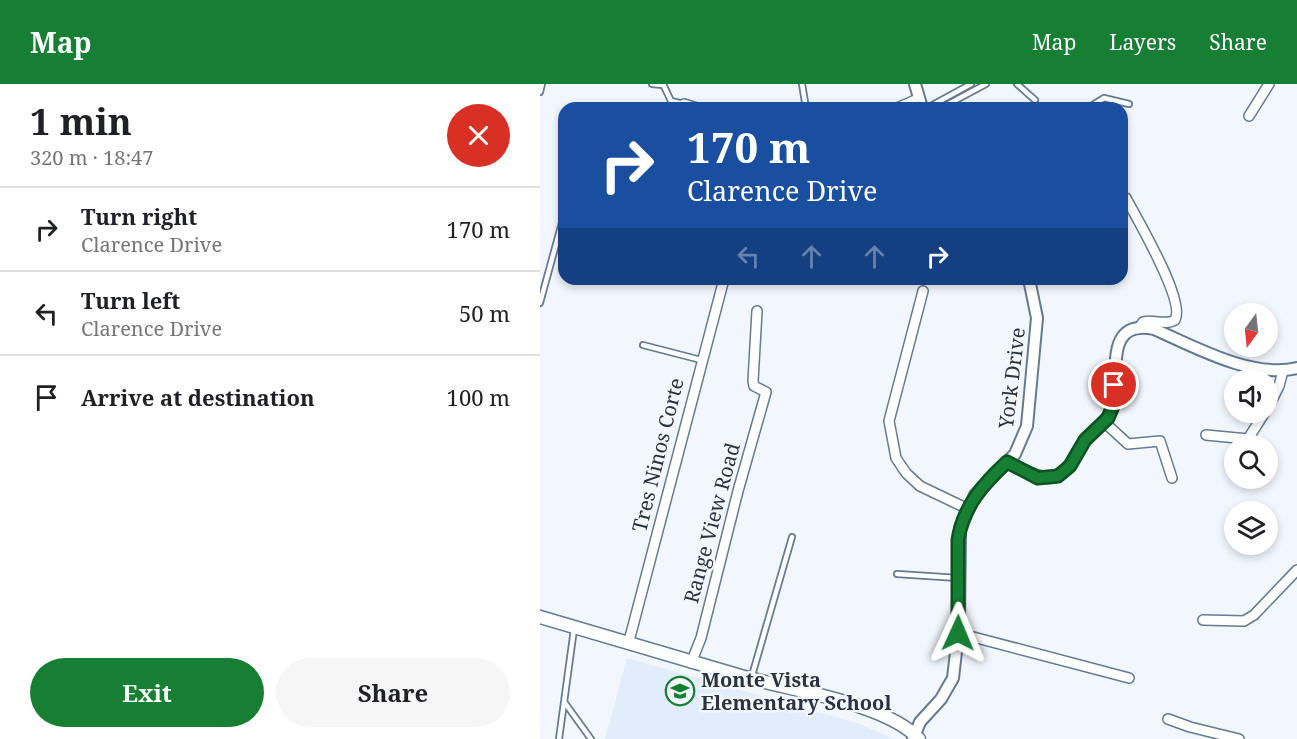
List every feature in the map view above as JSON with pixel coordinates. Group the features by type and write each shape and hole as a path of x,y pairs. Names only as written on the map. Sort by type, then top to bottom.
{"main road":[{"path":"540,617 629,641 643,649 692,663 861,707 890,719 916,738"}],"street":[{"path":"915,84 920,102"},
{"path":"1249,116 1269,84"},
{"path":"1128,202 1158,260 1178,311 1175,320 1171,323 1143,321 1138,329"},
{"name":"Tres Ninos Corte","path":"629,641 722,285"},
{"name":"York Drive","path":"916,738 920,722 941,699 953,678 958,633 958,540 968,508 985,482 1007,462 1020,446 1027,426 1037,318 1030,285"},
{"path":"922,291 889,421 896,458 906,473 920,486 968,508"},
{"name":"Range View Road","path":"692,663 766,392 754,386 753,381 757,311"},
{"path":"1007,462 1038,478 1058,476 1070,466 1085,440 1104,422 1113,406 1117,348 1122,337 1138,329 1154,329 1244,366 1266,371 1297,368"},
{"path":"1278,388 1283,371"},
{"path":"1104,422 1128,444 1160,441 1172,478"},
{"path":"1206,435 1248,439 1258,423"},
{"path":"1203,620 1244,621 1254,615 1297,570"},
{"path":"958,633 1130,678"},
{"path":"1168,718 1190,727 1239,739"}],"lane":[{"path":"540,92 542,84"},
{"path":"652,84 663,85 673,102"},
{"path":"802,84 805,102"},
{"path":"938,102 971,84"},
{"path":"952,102 986,84"},
{"path":"1017,84 1035,100"},
{"path":"1098,102 1104,98 1121,102"},
{"path":"540,303 558,237"},
{"path":"643,345 701,360"},
{"path":"752,679 792,537"},
{"path":"897,574 958,578"},
{"path":"559,739 575,627"},
{"path":"564,700 570,713 591,739"}],"shaded area":[{"name":"Monte Vista Elementary School","path":"627,658 857,723 894,739 605,739"}],"place":[{"name":"Monte Vista Elementary School","path":"680,691"}],"route":[{"path":"958,633 958,540 960,528 975,495 985,482 1007,462 1038,478 1058,476 1070,466 1085,440 1108,418 1115,397 1114,385"}]}
